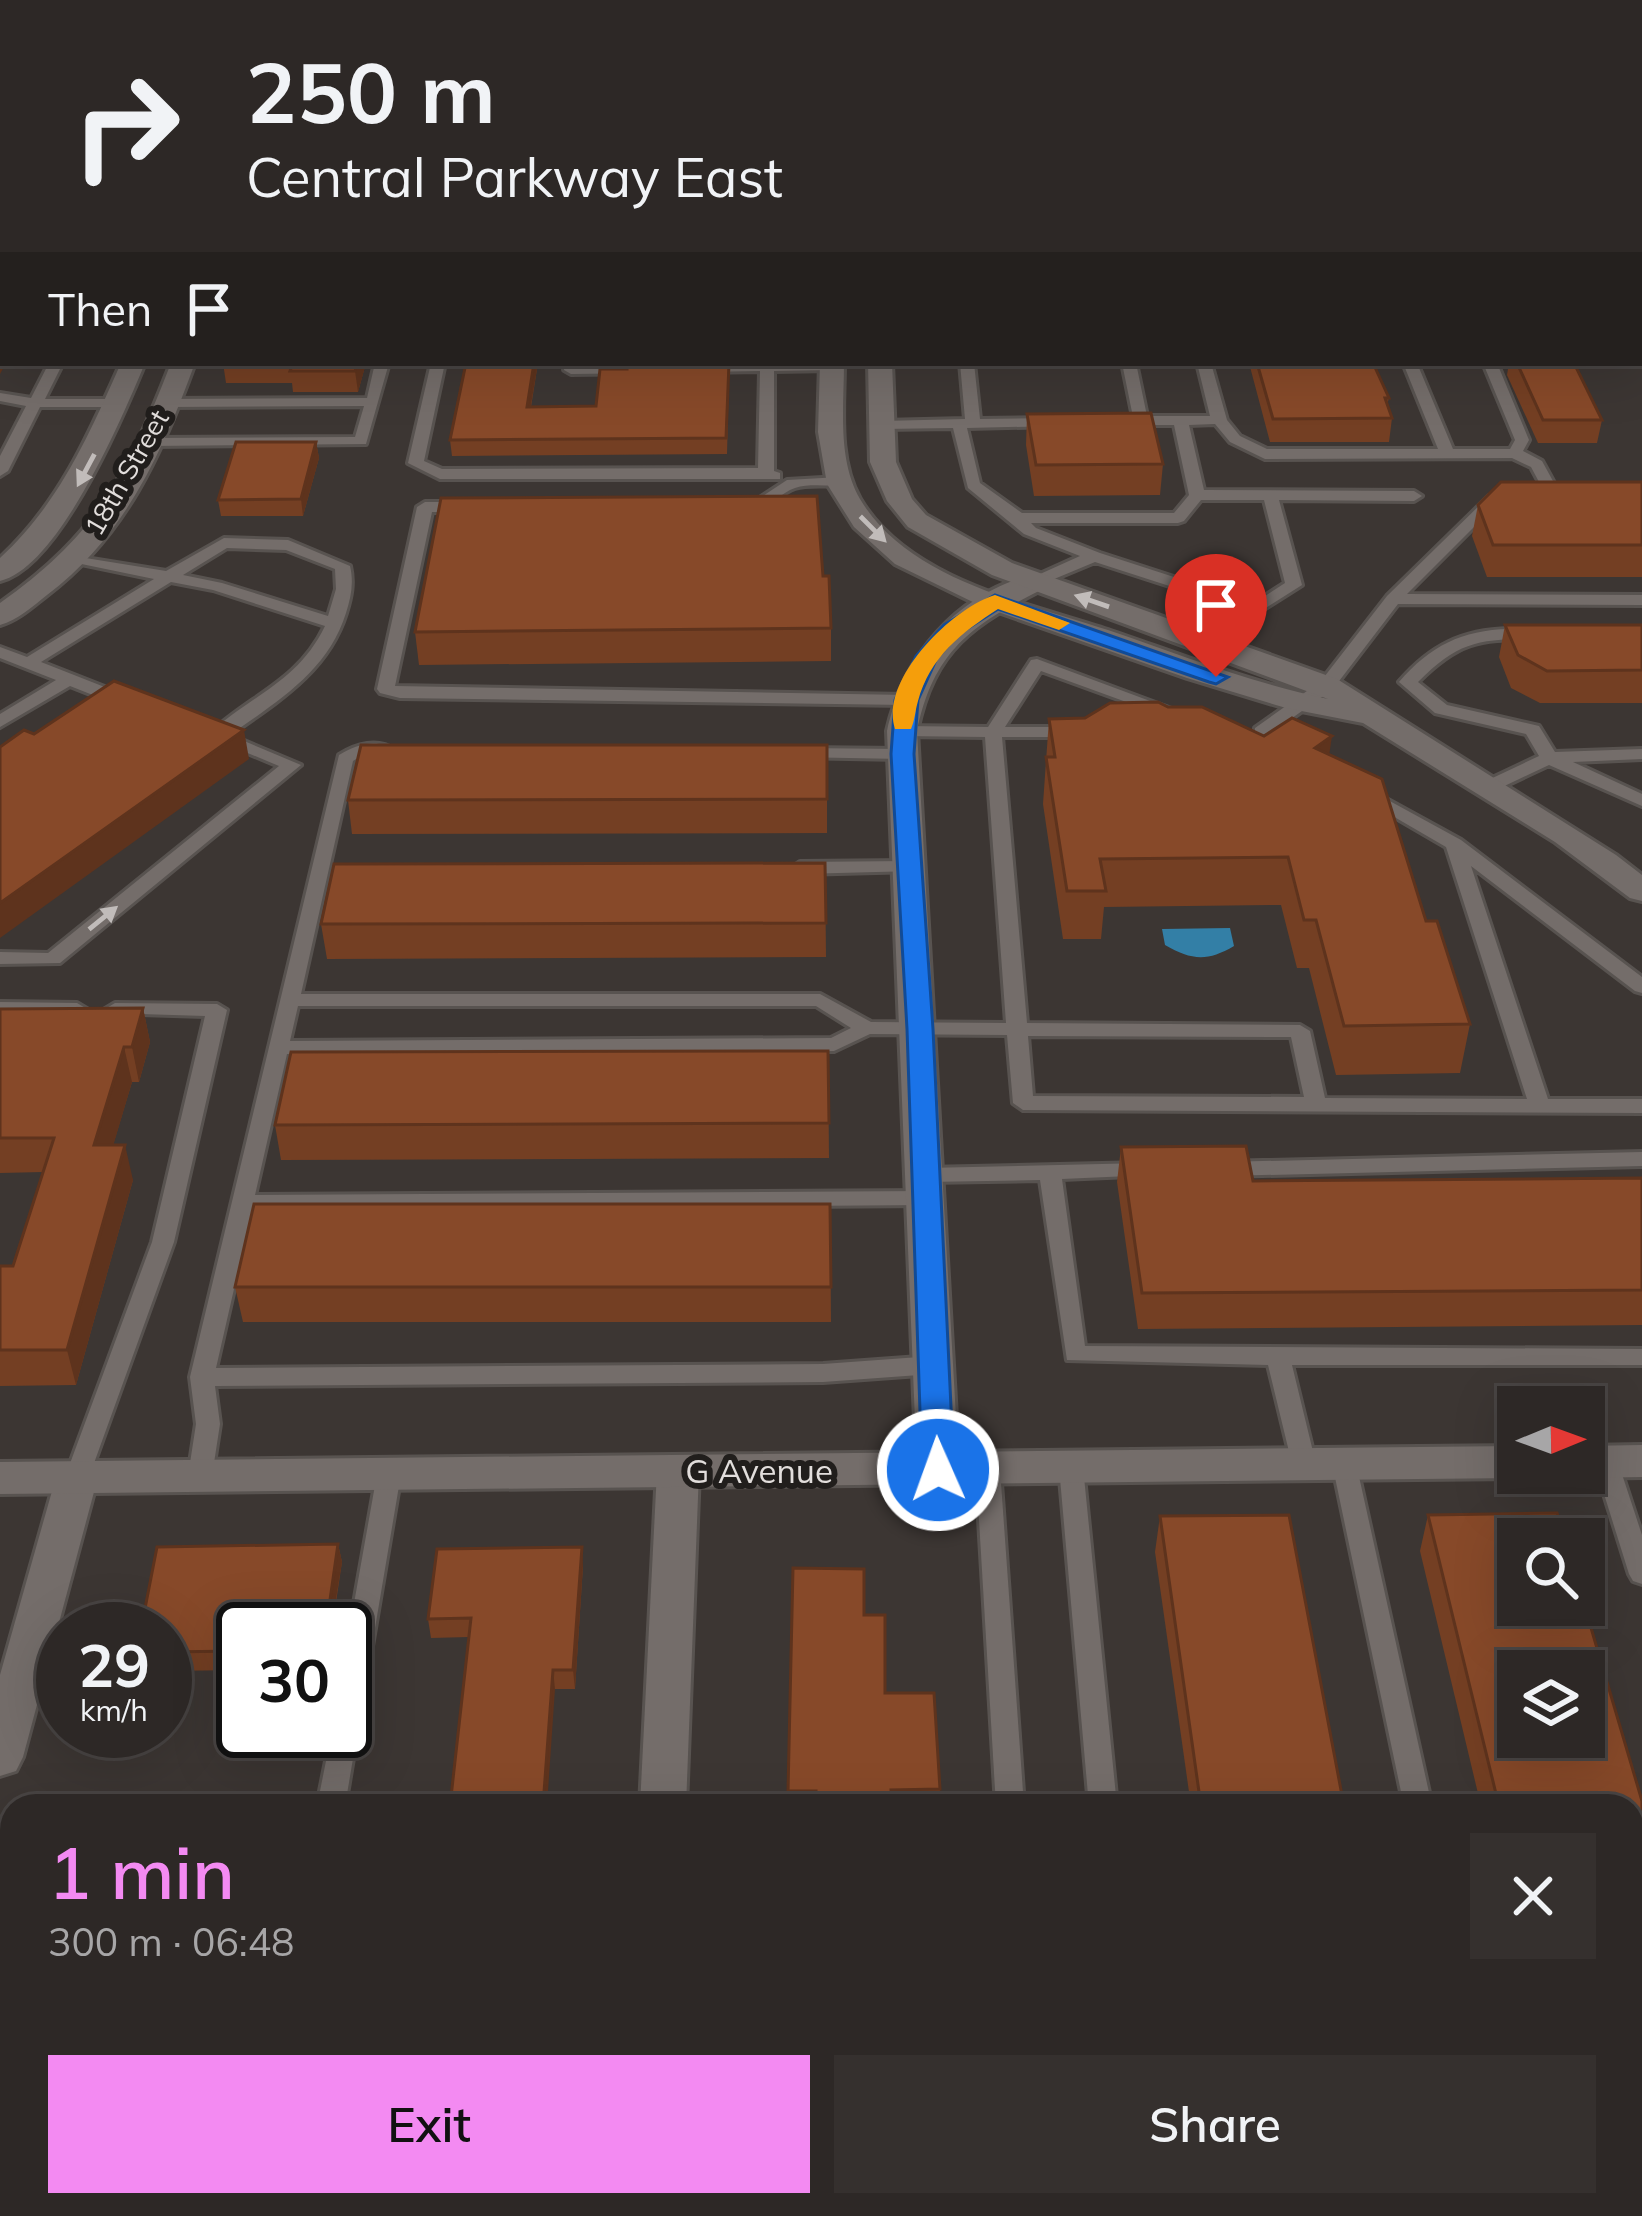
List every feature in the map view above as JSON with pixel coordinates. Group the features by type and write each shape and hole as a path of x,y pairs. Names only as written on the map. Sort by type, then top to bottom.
{"street":[{"name":"18th Street","path":"0,573 67,502 88,469 132,366"},
{"name":"18th Street","path":"0,616 73,558 115,505 150,442 182,366"},
{"path":"832,366 832,425 840,482 859,515 891,547 929,572 995,601 1303,706 1368,715"},
{"path":"880,366 887,477 917,521 967,554 1035,582 1327,685 1368,715 1490,786 1642,891"},
{"path":"116,403 167,404"},
{"path":"832,425 882,424"},
{"path":"840,482 887,477"},
{"path":"938,1470 904,728 927,656 952,629 1035,582"},
{"name":"G Avenue","path":"0,1478 1497,1462"},
{"path":"664,1794 678,1471"},
{"path":"0,1757 77,1477"}],"lane":[{"path":"0,471 54,366"},
{"path":"150,442 361,441 381,366"},
{"path":"437,366 416,463 440,474 766,472 792,483 840,482"},
{"path":"572,366 571,370 658,369"},
{"path":"680,368 739,366"},
{"path":"766,472 768,366"},
{"path":"967,366 966,424 973,485 1030,531 1256,609 1294,584 1270,496"},
{"path":"1130,366 1142,421"},
{"path":"1205,366 1217,420 1239,445 1265,454 1515,453 1537,464 1534,493"},
{"path":"1411,366 1447,453"},
{"path":"1491,366 1522,440 1515,453"},
{"path":"0,397 35,404 116,403"},
{"path":"167,404 373,403"},
{"path":"1119,422 1217,420"},
{"path":"1180,421 1198,495"},
{"path":"882,424 1073,422"},
{"path":"739,504 761,504 792,483"},
{"path":"1262,736 1327,685 1394,598 1500,494 1572,492"},
{"path":"1018,518 1178,518 1198,495 1414,496"},
{"path":"493,506 425,507 386,688 400,693 904,728 1087,732"},
{"path":"28,664 224,544 287,545 342,566 347,578 333,637 314,665 216,736"},
{"path":"1035,582 1094,556"},
{"path":"73,558 167,576 336,624"},
{"path":"1394,598 1642,600"},
{"path":"1556,634 1471,634 1439,650 1408,682 1441,709 1533,730 1550,758 1642,801"},
{"path":"2,655 152,712"},
{"path":"1157,732 1183,724 1037,664 993,732 1023,1103 1642,1106"},
{"path":"0,722 68,680"},
{"path":"0,958 53,959 292,765 194,728"},
{"path":"784,753 904,728"},
{"path":"200,1476 208,1424 202,1377 345,759 360,749 407,750"},
{"path":"1490,786 1550,758 1642,754"},
{"path":"1338,777 1454,844 1642,987"},
{"path":"1454,844 1540,1105"},
{"path":"767,868 908,867"},
{"path":"320,869 344,869"},
{"path":"290,1000 820,1000 867,1028"},
{"path":"0,1008 217,1010 163,1242 77,1477"},
{"path":"280,1048 834,1044 867,1028 1300,1031 1316,1104"},
{"path":"244,1203 926,1187 1050,1173 1642,1159"},
{"path":"1050,1173 1075,1354 1642,1357"},
{"path":"1278,1357 1324,1464 1415,1794"},
{"path":"202,1377 823,1373 933,1365"},
{"path":"1610,1462 1639,1558"},
{"path":"1071,1467 1102,1794"},
{"path":"988,1469 1009,1794"},
{"path":"366,1602 388,1474"},
{"path":"334,1794 340,1758"}],"water":[{"path":"1230,928 1234,946 1199,957 1165,945 1162,929"}],"building":[{"path":"292,366 356,366 355,371 290,371"},
{"path":"465,366 534,366 527,407 596,406 600,369 729,366 726,438 450,440"},
{"path":"1258,366 1374,366 1392,418 1273,419"},
{"path":"1518,366 1575,366 1602,420 1543,420"},
{"path":"1151,413 1163,464 1036,465 1027,414"},
{"path":"236,442 316,442 301,499 218,500"},
{"path":"1501,482 1642,482 1642,545 1493,545 1478,505"},
{"path":"817,496 831,628 415,632 441,498"},
{"path":"1505,625 1642,625 1642,670 1547,671 1518,655"},
{"path":"114,681 244,730 0,903 0,747 24,730 34,734"},
{"path":"1158,702 1168,707 1202,707 1264,736 1292,718 1332,736 1315,748 1382,779 1426,921 1437,921 1470,1024 1344,1026 1316,920 1304,920 1288,857 1100,859 1106,891 1067,891 1046,757 1055,757 1049,719 1085,718 1110,703"},
{"path":"361,745 827,745 827,799 348,800"},
{"path":"825,863 826,923 321,924 334,864"},
{"path":"143,1008 132,1047 124,1047 94,1145 125,1145 67,1350 0,1350 0,1266 13,1266 54,1138 0,1138 0,1009"},
{"path":"828,1051 829,1123 275,1125 291,1052"},
{"path":"1246,1146 1253,1181 1642,1178 1642,1290 1142,1293 1121,1147"},
{"path":"254,1204 830,1204 831,1287 235,1287"},
{"path":"1557,1513 1559,1518 1497,1518 1497,1626 1590,1626 1598,1650 1497,1650 1497,1758 1605,1758 1605,1675 1640,1794 1496,1794 1428,1515"},
{"path":"1289,1515 1342,1794 1199,1794 1160,1516"},
{"path":"338,1544 330,1602 216,1602 216,1651 192,1652 192,1602 146,1602 157,1547"},
{"path":"582,1547 573,1670 553,1670 544,1794 451,1794 471,1618 428,1619 437,1549"},
{"path":"793,1568 864,1569 864,1615 885,1615 885,1693 934,1693 940,1789 891,1790 891,1794 788,1791"}],"slow traffic":[{"path":"903,724 907,700 927,656 952,629 995,601 1059,623"}],"route":[{"path":"938,1470 920,1029 902,754 907,700 927,656 952,629 995,601 1216,677"}]}
